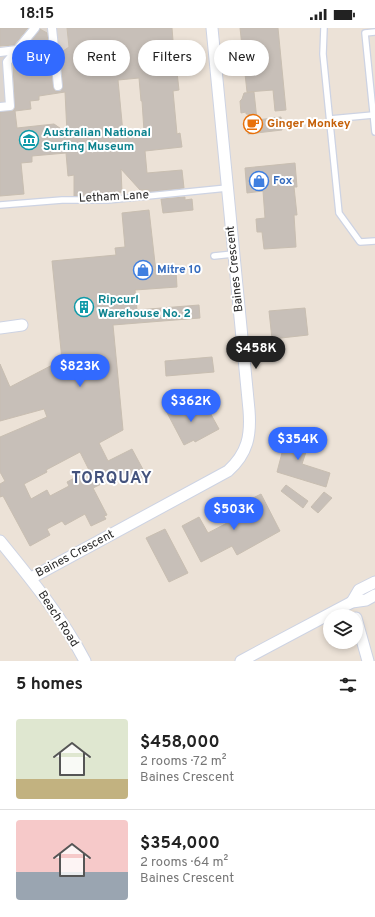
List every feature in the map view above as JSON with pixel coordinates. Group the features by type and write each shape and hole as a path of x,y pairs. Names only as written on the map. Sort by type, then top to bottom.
{"street":[{"path":"26,40 35,28"},
{"path":"52,28 58,86"},
{"name":"Baines Crescent","path":"30,578 228,471 236,464 241,456 249,437 250,426 212,28"},
{"path":"0,52 12,51"},
{"path":"0,107 10,106 8,62 12,57"},
{"path":"0,328 22,325"},
{"name":"Beach Road","path":"0,541 52,607 85,661"},
{"path":"354,609 352,602 359,590 375,582"},
{"path":"241,661 352,602 366,600 375,595"},
{"path":"363,643 368,661"}],"lane":[{"path":"324,28 323,54 339,213 360,242 375,241"},
{"path":"375,32 365,33 372,71 375,132"},
{"path":"330,119 373,115"},
{"name":"Letham Lane","path":"0,205 62,200 108,200 227,188"},
{"path":"214,256 233,254"}],"shaded area":[{"path":"29,28 67,28 70,48 65,50 65,40 49,40 48,34 41,29 32,40 19,40"},
{"path":"12,48 12,64 9,68 13,111 0,112 0,49"},
{"path":"53,76 60,76 61,86 54,86"}],"building":[{"path":"0,28 28,28 18,40 12,40 12,45 0,46"},
{"path":"67,28 172,28 173,40 138,40 138,76 177,76 179,90 173,91 177,134 180,133 182,147 145,151 147,173 182,170 184,188 149,192 149,190 140,190 121,169 122,192 74,196 74,175 68,176 66,153 32,156 32,162 21,163 24,194 0,196 0,112 13,111 15,108 14,76 52,76 55,91 61,91 63,85 62,76 65,76 65,50 69,47","holes":["139,78 144,131 123,133 118,80","65,92 67,133 54,124 17,128 15,111 31,109 30,101 39,100 39,96"]},
{"path":"240,28 278,28 286,110 275,111 273,90 247,92 245,76 269,76 269,40 241,40"},
{"path":"40,29 47,33 48,40 32,40"},
{"path":"254,92 257,120 281,117 282,130 248,134 248,114 246,114 246,112 241,113 240,101 244,93"},
{"path":"295,163 297,187 294,187 297,215 294,215 296,247 264,249 262,232 257,232 256,219 265,218 263,191 247,193 245,168"},
{"path":"185,197 185,200 192,199 193,210 163,213 161,199"},
{"path":"149,210 156,272 176,270 177,287 135,290 137,310 199,305 200,318 113,325 123,430 99,443 108,461 132,449 146,475 132,482 126,472 93,488 107,515 104,516 106,519 91,526 85,514 65,525 62,521 47,529 50,535 30,546 3,496 0,497 0,484 5,481 0,472 0,437 47,417 44,409 0,421 0,364 10,387 62,360 52,261 116,255 115,248 125,247 122,213","holes":["80,452 89,470 67,482 69,486 50,496 47,490 31,499 24,484 47,472 46,470"]},
{"path":"305,308 308,335 272,339 269,311"},
{"path":"212,357 214,372 166,376 165,361"},
{"path":"182,403 190,418 208,409 219,429 195,442 194,440 184,445 163,405"},
{"path":"279,433 309,443 302,464 330,473 326,487 277,472 283,449 275,447"},
{"path":"286,485 308,501 303,508 281,491"},
{"path":"324,492 332,498 318,513 311,507"},
{"path":"261,494 280,531 237,555 232,546 201,562 182,526 199,517 208,533 246,513 241,504"},
{"path":"165,529 188,573 169,582 146,538"}],"place":[{"name":"Ginger Monkey","path":"253,124"},
{"name":"Australian National Surfing Museum","path":"29,140"},
{"name":"Fox","path":"259,181"},
{"name":"Mitre 10","path":"143,270"},
{"name":"Ripcurl Warehouse No. 2","path":"84,307"}],"district":[{"name":"TORQUAY","path":"112,479"}]}
